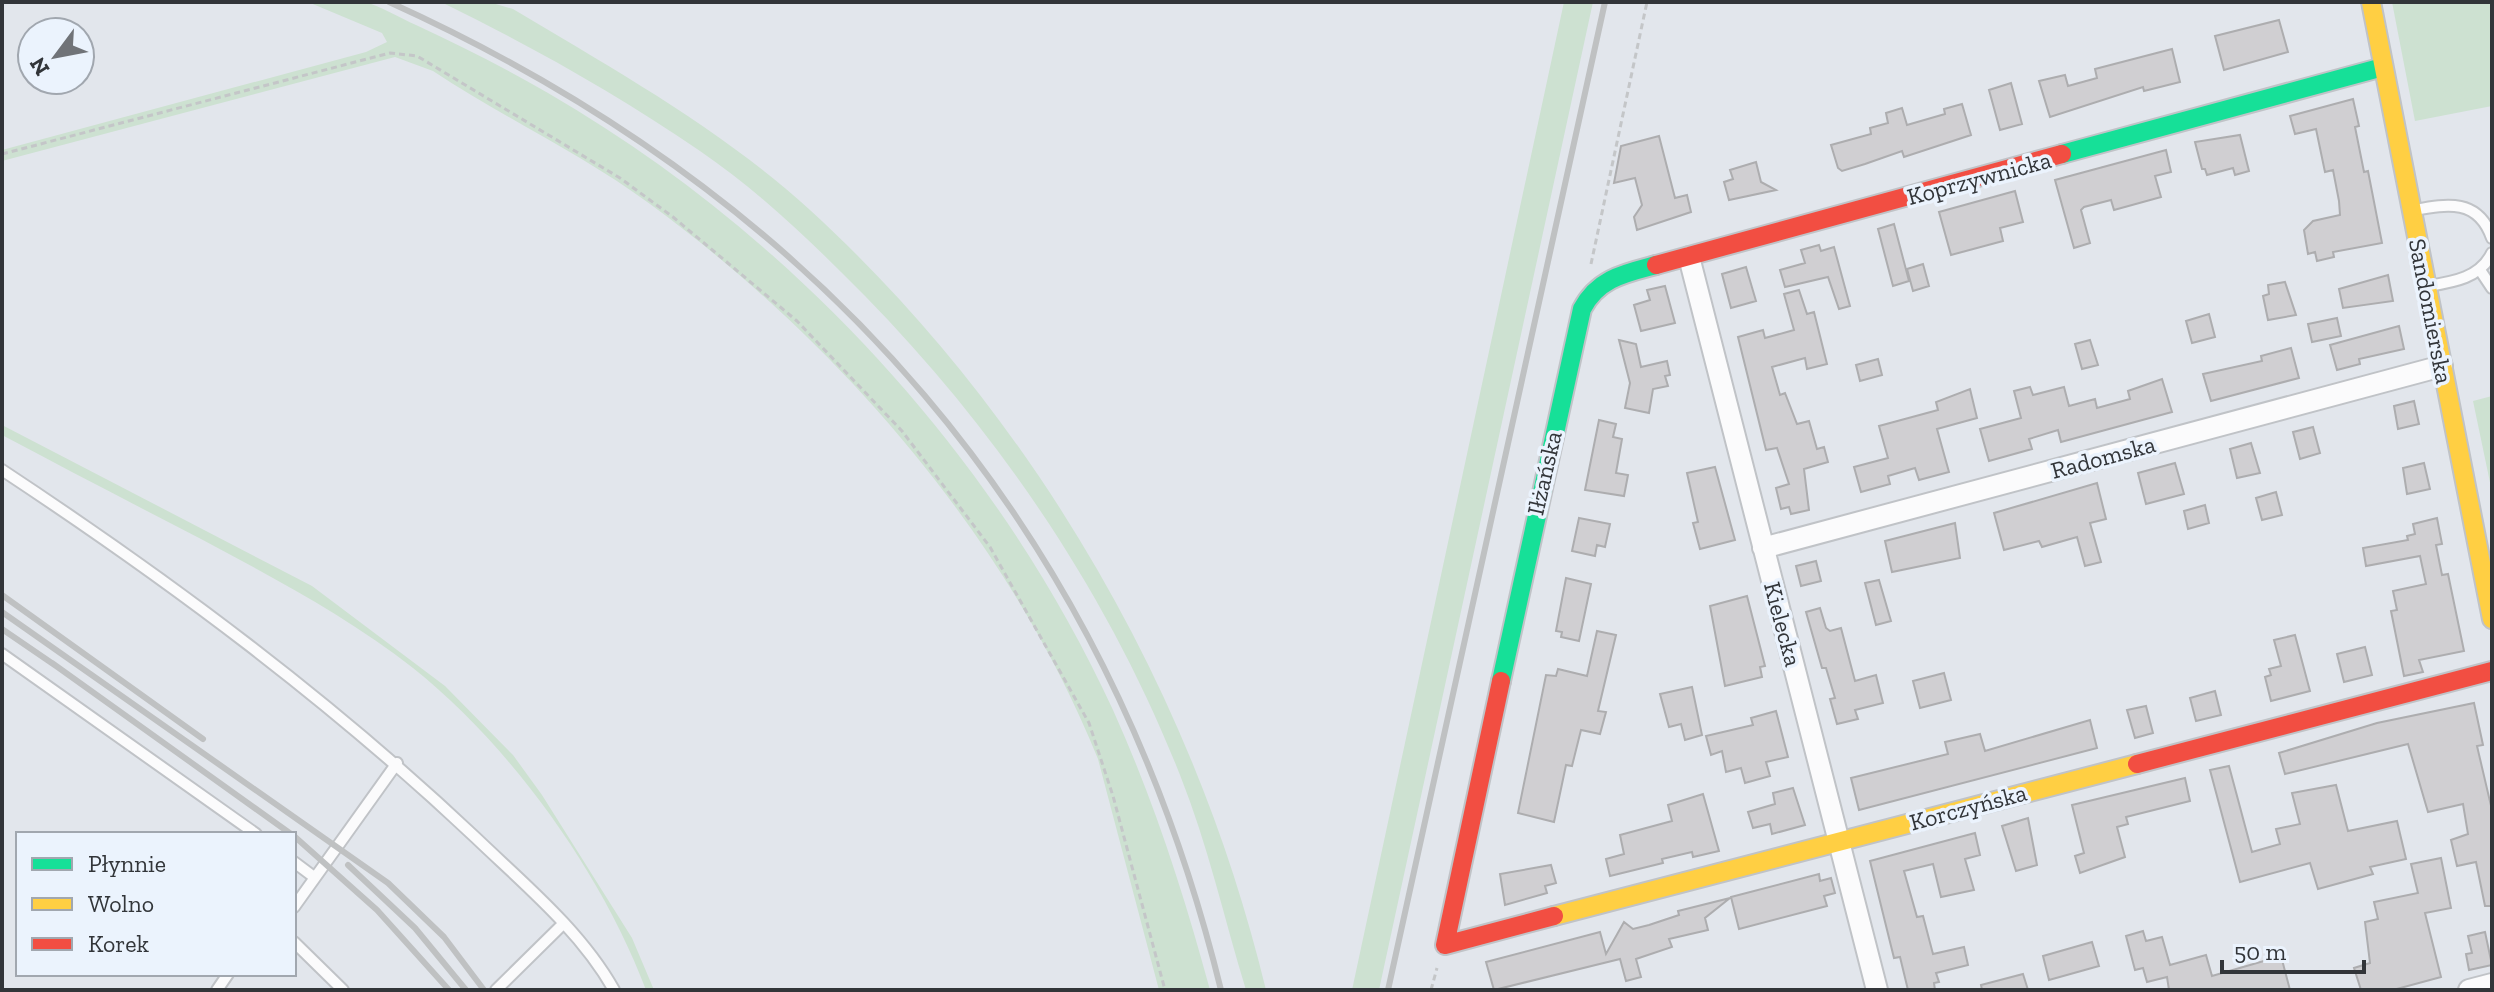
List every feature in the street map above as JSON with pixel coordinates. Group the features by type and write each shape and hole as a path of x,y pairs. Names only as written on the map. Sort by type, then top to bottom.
{"street":[{"name":"Sandomierska","path":"2371,2 2492,619"},
{"name":"Koprzywnicka","path":"1583,302 1615,276 2383,67"},
{"name":"Kielecka","path":"1689,257 1877,990"},
{"name":"Iłżańska","path":"1445,945 1520,578 1583,302"},
{"name":"Radomska","path":"1763,548 2442,366"},
{"name":"Korczyńska","path":"1445,945 2492,671"},
{"path":"2469,990 2492,984"}],"lane":[{"path":"2411,211 2453,203 2475,214 2492,238"},
{"path":"2426,286 2464,278 2480,270 2492,253"},
{"path":"2480,270 2492,288"},
{"path":"2,470 119,547 226,625 397,763 563,924 603,970 614,990"},
{"path":"2,654 253,832"},
{"path":"296,904 397,763"},
{"path":"296,864 314,877"},
{"path":"496,990 563,924"},
{"path":"296,944 327,970 343,990"}],"path":[{"path":"1583,302 1647,2"},
{"path":"2,154 390,53 417,56 620,178 685,227 797,321 902,431 982,535 1089,723 1113,796 1165,990"}],"green space":[{"path":"357,1 377,6 548,93 637,149 722,213 802,283 877,358 946,439 1009,525 1065,616 1113,710 1142,779 1179,883 1210,990 1159,990 1098,759 1061,678 1017,599 967,524 912,451 852,383 787,318 720,258 624,186 433,71 395,57 2,161 2,150 366,52 387,42 382,33 308,2"},
{"path":"441,2 489,2 513,9 704,127 810,210 891,290 966,377 1034,469 1095,566 1150,668 1196,772 1235,880 1266,990 1246,990 1190,801 1150,705 1116,636 1037,506 945,384 824,256 773,208 719,164 605,90"},
{"path":"1564,2 1593,2 1379,990 1352,990"},
{"path":"2392,2 2492,2 2492,106 2415,121"},
{"path":"2492,396 2492,492 2473,401"},
{"path":"2,425 312,586 445,686 513,755 542,795 632,938 654,990 646,990 605,901 550,814 485,735 449,699 388,649 337,615 2,435"}],"building":[{"path":"2279,20 2288,52 2224,70 2215,36"},
{"path":"2172,49 2180,82 2144,91 2143,87 2050,117 2039,81 2065,75 2068,86 2097,78 2095,69"},
{"path":"2011,83 2022,124 2000,130 1989,90"},
{"path":"2353,99 2364,172 2368,171 2382,243 2333,252 2334,257 2317,261 2315,252 2308,254 2304,230 2313,221 2340,215 2339,201 2333,170 2325,172 2316,129 2295,134 2290,116"},
{"path":"1962,104 1971,135 1904,157 1902,151 1842,171 1838,168 1831,145 1871,134 1870,128 1888,123 1886,113 1902,108 1907,125 1945,114 1944,109"},
{"path":"2240,135 2249,171 2235,175 2233,168 2207,175 2202,169 2195,142"},
{"path":"1659,136 1675,198 1687,195 1691,212 1637,230 1634,217 1642,205 1635,178 1614,183 1621,146"},
{"path":"2166,150 2171,172 2155,176 2161,197 2114,210 2111,200 2084,207 2081,210 2090,243 2074,248 2055,180"},
{"path":"1756,162 1761,182 1776,190 1729,200 1724,182 1733,179 1730,170"},
{"path":"2015,191 2023,222 2000,228 2003,241 1951,255 1939,212"},
{"path":"1894,224 1909,281 1893,286 1878,229"},
{"path":"1819,245 1821,251 1834,247 1850,306 1839,309 1828,277 1785,287 1780,270 1805,263 1801,250"},
{"path":"1923,264 1929,286 1913,291 1907,269"},
{"path":"1746,267 1756,301 1731,308 1722,274"},
{"path":"2388,275 2393,301 2343,308 2339,289"},
{"path":"2285,282 2296,315 2268,320 2263,296 2269,294 2268,285"},
{"path":"1665,286 1675,323 1641,331 1634,305 1650,300 1647,290"},
{"path":"1799,290 1807,314 1814,312 1827,364 1807,369 1805,358 1772,367 1780,395 1785,393 1797,424 1809,421 1817,449 1824,447 1828,462 1804,469 1809,510 1791,514 1789,507 1781,509 1776,488 1789,484 1777,448 1766,450 1738,337 1763,330 1765,338 1794,330 1784,294"},
{"path":"2209,314 2215,337 2192,343 2186,321"},
{"path":"2337,318 2341,336 2312,342 2308,324"},
{"path":"2399,326 2404,349 2359,359 2360,364 2337,370 2330,345"},
{"path":"1619,340 1636,344 1641,367 1667,361 1670,375 1665,376 1668,386 1653,389 1649,413 1625,408 1630,383"},
{"path":"2090,340 2098,365 2082,369 2075,344"},
{"path":"2291,348 2299,378 2211,401 2203,374 2262,361 2261,356"},
{"path":"1878,359 1882,375 1860,381 1856,365"},
{"path":"2162,379 2172,412 2061,442 2058,430 2029,439 2032,449 1989,461 1980,429 2021,418 2014,391 2030,387 2033,395 2064,387 2069,406 2095,399 2097,408 2130,399 2128,391"},
{"path":"1970,389 1977,418 1937,429 1949,472 1919,480 1915,468 1888,476 1890,484 1861,492 1854,467 1888,458 1879,426 1938,410 1936,402"},
{"path":"2414,401 2419,424 2398,429 2394,406"},
{"path":"1599,420 1616,424 1613,437 1622,439 1616,473 1628,475 1624,496 1585,490"},
{"path":"2313,427 2320,453 2300,459 2293,432"},
{"path":"2251,443 2260,473 2237,478 2230,449"},
{"path":"2175,463 2184,494 2146,504 2138,473"},
{"path":"2424,463 2430,489 2407,494 2403,468"},
{"path":"1715,467 1735,540 1700,549 1693,523 1698,522 1687,473"},
{"path":"2097,483 2106,519 2090,523 2101,562 2085,566 2077,537 2042,547 2039,541 2004,550 1994,513"},
{"path":"2276,492 2282,515 2262,520 2256,498"},
{"path":"2205,505 2209,523 2188,529 2184,511"},
{"path":"1579,518 1610,524 1605,547 1597,545 1595,556 1572,551"},
{"path":"2437,518 2442,544 2436,545 2442,575 2448,574 2464,651 2419,660 2423,672 2404,676 2391,611 2397,610 2393,591 2426,584 2420,556 2366,566 2363,548 2408,540 2407,536 2415,534 2413,524"},
{"path":"1955,523 1960,558 1892,572 1885,541"},
{"path":"1816,561 1821,581 1801,586 1796,566"},
{"path":"1566,578 1591,584 1579,641 1561,637 1562,632 1556,631"},
{"path":"1879,580 1891,621 1876,625 1865,583"},
{"path":"1747,596 1765,666 1760,667 1762,677 1725,686 1710,606"},
{"path":"1820,608 1826,628 1830,631 1841,628 1855,681 1876,675 1883,703 1855,710 1858,719 1837,724 1830,699 1835,698 1826,668 1822,668 1806,612"},
{"path":"1597,631 1616,635 1598,711 1606,712 1600,734 1581,730 1572,766 1566,765 1554,822 1518,813 1546,675 1556,676 1558,669 1587,676"},
{"path":"2295,635 2310,691 2271,701 2265,677 2271,675 2269,669 2281,666 2274,640"},
{"path":"2365,647 2372,675 2344,682 2337,654"},
{"path":"1944,673 1951,700 1920,708 1913,681"},
{"path":"1692,687 1702,735 1685,740 1681,724 1669,727 1660,694"},
{"path":"2215,691 2221,715 2196,721 2190,698"},
{"path":"2474,703 2483,745 2477,746 2492,810 2492,906 2485,906 2476,862 2457,866 2451,840 2468,834 2463,804 2428,812 2408,744 2285,774 2279,753 2377,723"},
{"path":"2146,706 2153,733 2135,738 2127,710"},
{"path":"1776,711 1788,757 1766,762 1770,776 1745,783 1741,768 1726,772 1722,751 1711,755 1706,736 1753,725 1751,718"},
{"path":"2090,720 2097,748 1859,810 1851,778 1948,754 1945,742 1980,734 1985,751"},
{"path":"2229,766 2252,852 2280,844 2276,829 2300,824 2292,793 2336,785 2348,831 2397,821 2406,859 2370,867 2373,874 2318,889 2310,863 2240,882 2210,770"},
{"path":"2185,778 2190,801 2126,817 2128,824 2117,827 2125,857 2080,873 2075,856 2084,853 2072,805"},
{"path":"1793,788 1805,825 1772,834 1770,824 1753,828 1748,812 1775,804 1773,793"},
{"path":"1703,794 1719,851 1693,857 1692,852 1662,859 1663,863 1610,876 1606,859 1624,854 1620,835 1672,821 1668,805"},
{"path":"2028,818 2037,865 2016,871 2002,826"},
{"path":"1975,833 1980,855 1965,859 1974,890 1941,897 1933,864 1904,871 1917,917 1923,916 1933,954 1964,947 1968,965 1936,973 1939,982 1934,983 1935,990 1908,990 1900,957 1894,958 1870,861"},
{"path":"2441,858 2451,908 2425,913 2441,977 2393,990 2361,990 2354,968 2370,963 2365,922 2378,919 2374,902 2418,893 2411,864"},
{"path":"1551,865 1556,883 1545,886 1547,893 1505,905 1500,874"},
{"path":"1819,874 1820,881 1831,878 1835,893 1824,896 1827,906 1739,929 1731,897"},
{"path":"1730,898 1705,918 1708,930 1669,939 1672,947 1636,959 1641,977 1626,981 1620,959 1494,990 1486,962 1600,932 1606,954 1624,922 1633,929 1679,915 1678,911"},
{"path":"2143,931 2146,941 2162,937 2170,965 2206,955 2212,976 2281,956 2290,990 2169,990 2167,977 2147,982 2143,968 2135,970 2126,936"},
{"path":"2485,932 2492,965 2469,970 2466,954 2472,953 2468,936"},
{"path":"2092,942 2099,966 2049,980 2043,956"},
{"path":"2023,974 2028,990 1982,990 1981,985"}],"railway":[{"path":"389,2 544,82 686,174 812,278 925,396 1022,525 1104,667 1170,822 1221,990"},
{"path":"1388,990 1605,2"},
{"path":"2,595 203,739"},
{"path":"2,612 388,883 444,937 484,990"},
{"path":"2,629 59,668"},
{"path":"52,663 288,832"},
{"path":"296,838 377,910 449,990"},
{"path":"348,865 415,928 466,990"}],"traffic: fast":[{"path":"2062,154 2383,67"},
{"path":"1501,681 1582,309 1596,290 1614,278 1656,265"}],"traffic: slow":[{"path":"2371,2 2492,619"},
{"path":"1554,916 2137,764"}],"traffic: jam":[{"path":"1656,265 2062,154"},
{"path":"2137,764 2492,671"},
{"path":"1501,681 1445,945 1554,916"}]}
